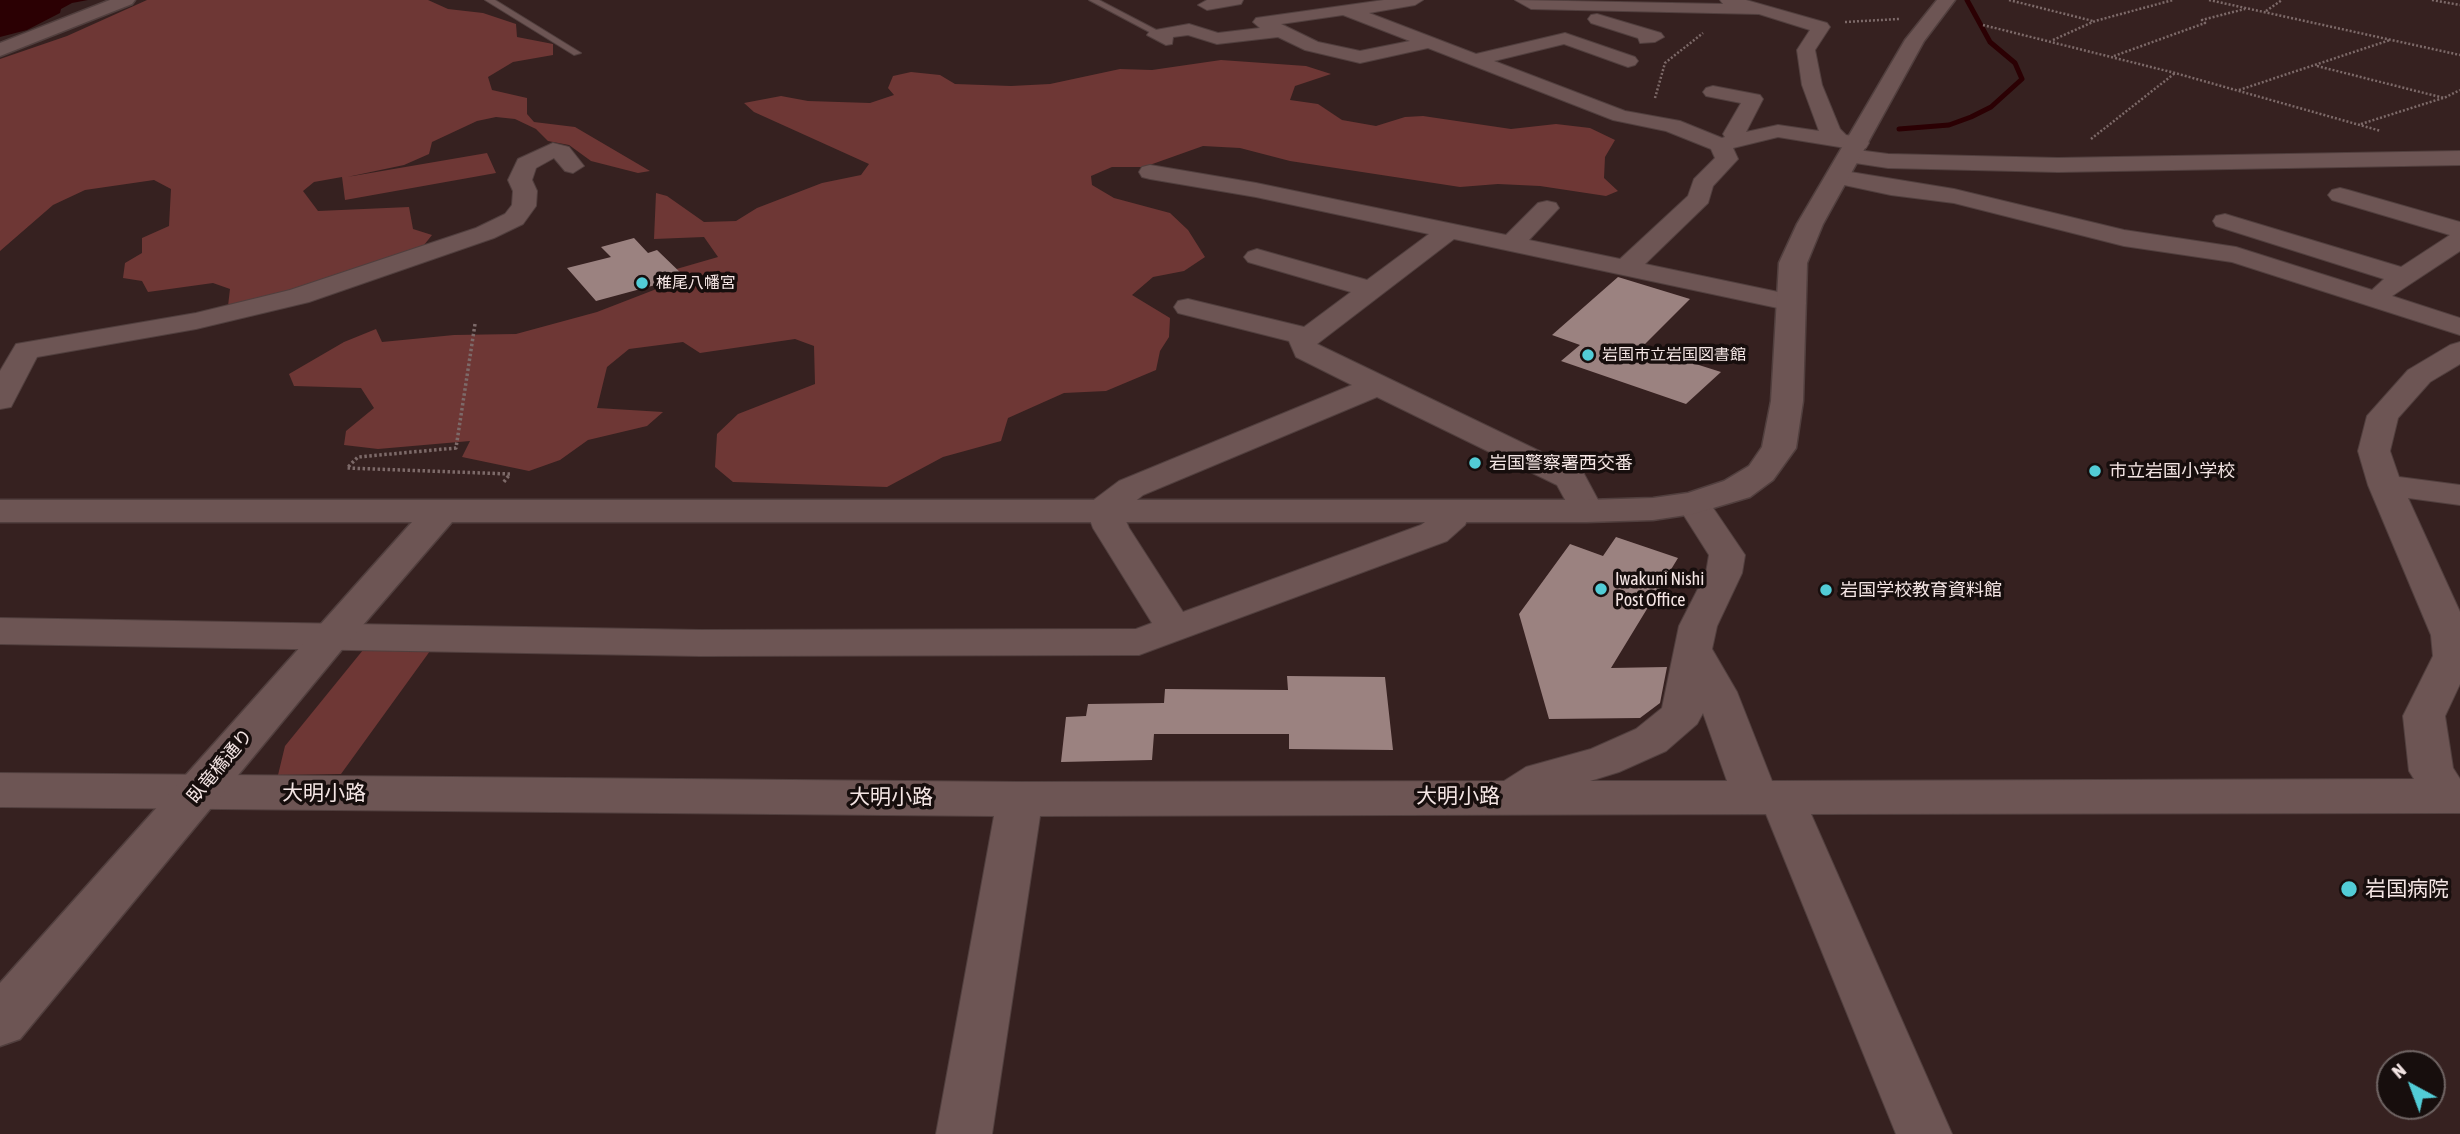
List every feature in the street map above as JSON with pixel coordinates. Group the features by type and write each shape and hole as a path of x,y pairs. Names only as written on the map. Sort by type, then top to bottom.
{"street":[{"path":"0,50 126,0"},
{"path":"1207,5 1235,0"},
{"path":"1415,0 1348,7 1262,22 1312,46 1360,57 1426,43"},
{"path":"1523,0 1531,4 1760,10"},
{"path":"1728,0 1816,24 1821,31 1806,50 1806,62 1829,132 1846,154 1891,188 1954,196 2124,238 2236,255 2460,327"},
{"path":"1560,5 1655,37 1646,39"},
{"path":"1348,7 1426,43 1620,116 1672,126 1728,142 1779,131 1846,154 1888,161 2058,165 2460,158"},
{"path":"0,512 1103,509 1587,511 1653,509 1693,503 1737,489 1761,473 1779,448 1787,401 1793,263 1846,154 1915,40 1939,9"},
{"path":"1163,37 1189,29 1217,39 1280,31"},
{"path":"1473,60 1565,38 1628,61"},
{"path":"1532,46 1608,72"},
{"path":"1626,268 1700,198 1702,184 1727,159 1728,142 1753,99 1713,92"},
{"path":"0,400 26,350 197,320 299,296 485,233 513,219 524,206 525,191 520,180 526,164 552,150 561,152 572,166"},
{"path":"1150,172 1256,190 1792,303"},
{"path":"2340,195 2460,230"},
{"path":"1511,244 1547,208"},
{"path":"2225,221 2405,277"},
{"path":"1448,232 1302,342 1306,351 1571,479 1587,511"},
{"path":"2372,299 2460,240"},
{"path":"1257,257 1371,290"},
{"path":"1188,307 1309,337"},
{"path":"2454,796 2431,771 2424,716 2453,656 2451,635 2385,485 2374,451 2383,416 2419,376 2460,351"},
{"path":"1103,509 1131,488 1376,386"},
{"path":"2385,485 2460,495"},
{"path":"1509,796 1542,779 1604,761 1651,740 1682,714 1692,649 1699,626 1724,573 1727,555 1693,503"},
{"path":"1103,509 1111,528 1175,629"},
{"name":"臥竜橋通り","path":"0,1022 329,637 461,511"},
{"path":"0,631 700,643 1139,642 1434,533 1453,518 1454,511"},
{"path":"1692,649 1769,798 1924,1134"},
{"name":"大明小路","path":"0,790 1020,799 2454,796"},
{"path":"964,1134 1020,799"}],"lane":[{"path":"489,0 577,53"},
{"path":"1093,0 1163,37"}],"path":[{"path":"2009,0 2095,21"},
{"path":"2053,41 2095,21 2173,0"},
{"path":"2209,0 2460,55"},
{"path":"2265,12 2282,0"},
{"path":"2432,0 2460,5"},
{"path":"1816,24 1939,9"},
{"path":"2113,56 2205,23 2202,20 2246,9"},
{"path":"1642,120 1659,92 1660,73 1665,63 1718,23 1735,14 1760,10"},
{"path":"1983,26 2113,56 2382,132"},
{"path":"2238,90 2391,40"},
{"path":"2316,66 2444,98"},
{"path":"2360,124 2444,98 2460,90"},
{"path":"461,511 510,474 348,468 358,457 456,448 475,324"}],"shaded area":[{"path":"0,0 88,0 72,3 61,9 60,13 27,30 0,37"},
{"path":"147,0 428,0 448,9 483,13 516,24 517,37 553,44 553,55 513,62 488,77 492,90 527,98 527,114 534,122 575,127 650,171 638,173 591,161 569,145 548,141 536,129 515,119 496,117 477,121 432,142 429,154 404,165 347,177 487,153 496,173 345,200 342,177 314,182 303,191 318,211 409,207 413,229 432,235 424,245 271,296 228,306 230,289 213,283 148,292 142,281 123,278 125,263 142,253 142,238 169,226 171,189 154,180 85,190 53,205 0,251 0,59 67,36"},
{"path":"1221,60 1306,66 1331,74 1295,86 1290,100 1318,104 1342,120 1376,126 1405,117 1423,116 1511,129 1556,124 1590,128 1615,140 1605,157 1604,178 1618,191 1606,196 1540,186 1498,184 1460,187 1290,161 1240,148 1203,146 1144,167 1112,167 1091,176 1092,185 1114,198 1170,213 1188,230 1205,257 1184,271 1153,277 1132,295 1170,318 1169,337 1160,351 1156,370 1106,391 1064,393 1008,418 1001,441 943,457 887,487 733,482 715,467 717,434 738,414 815,384 814,346 795,339 700,353 683,342 629,349 607,367 597,408 663,412 647,426 588,440 560,460 529,471 462,457 470,441 378,449 344,445 346,431 374,408 361,388 294,386 289,374 344,342 376,329 382,342 454,335 516,334 597,312 659,288 673,270 718,257 704,237 654,239 656,193 667,196 704,222 736,221 757,208 822,183 861,175 869,164 754,112 744,103 781,96 808,101 870,103 894,95 888,88 893,76 911,72 940,75 955,84 1011,86 1050,84 1120,69 1152,70"},
{"path":"363,650 430,651 341,774 278,775 285,746"}],"building":[{"name":"椎尾八幡宮","path":"634,238 648,253 657,250 685,277 596,301 567,268 611,257 601,247"},
{"path":"1618,277 1690,299 1642,347 1721,372 1686,404 1561,361 1580,345 1552,335"},
{"path":"1616,537 1678,558 1611,668 1667,667 1660,703 1640,718 1549,719 1519,614 1570,544 1603,556"},
{"path":"1287,676 1385,677 1393,750 1289,749 1289,734 1154,734 1152,760 1061,762 1066,717 1086,716 1088,704 1164,703 1165,689 1288,690"}],"waterway":[{"path":"1899,129 1949,125 1971,117 1991,107 2022,79 2015,63 1990,42 1967,0"}],"place":[{"name":"椎尾八幡宮","path":"642,283"},
{"name":"岩国市立岩国図書館","path":"1588,355"},
{"name":"岩国警察署西交番","path":"1475,463"},
{"name":"市立岩国小学校","path":"2095,471"},
{"name":"Iwakuni Nishi Post Office","path":"1601,589"},
{"name":"岩国学校教育資料館","path":"1826,590"},
{"name":"岩国病院","path":"2349,889"}]}
